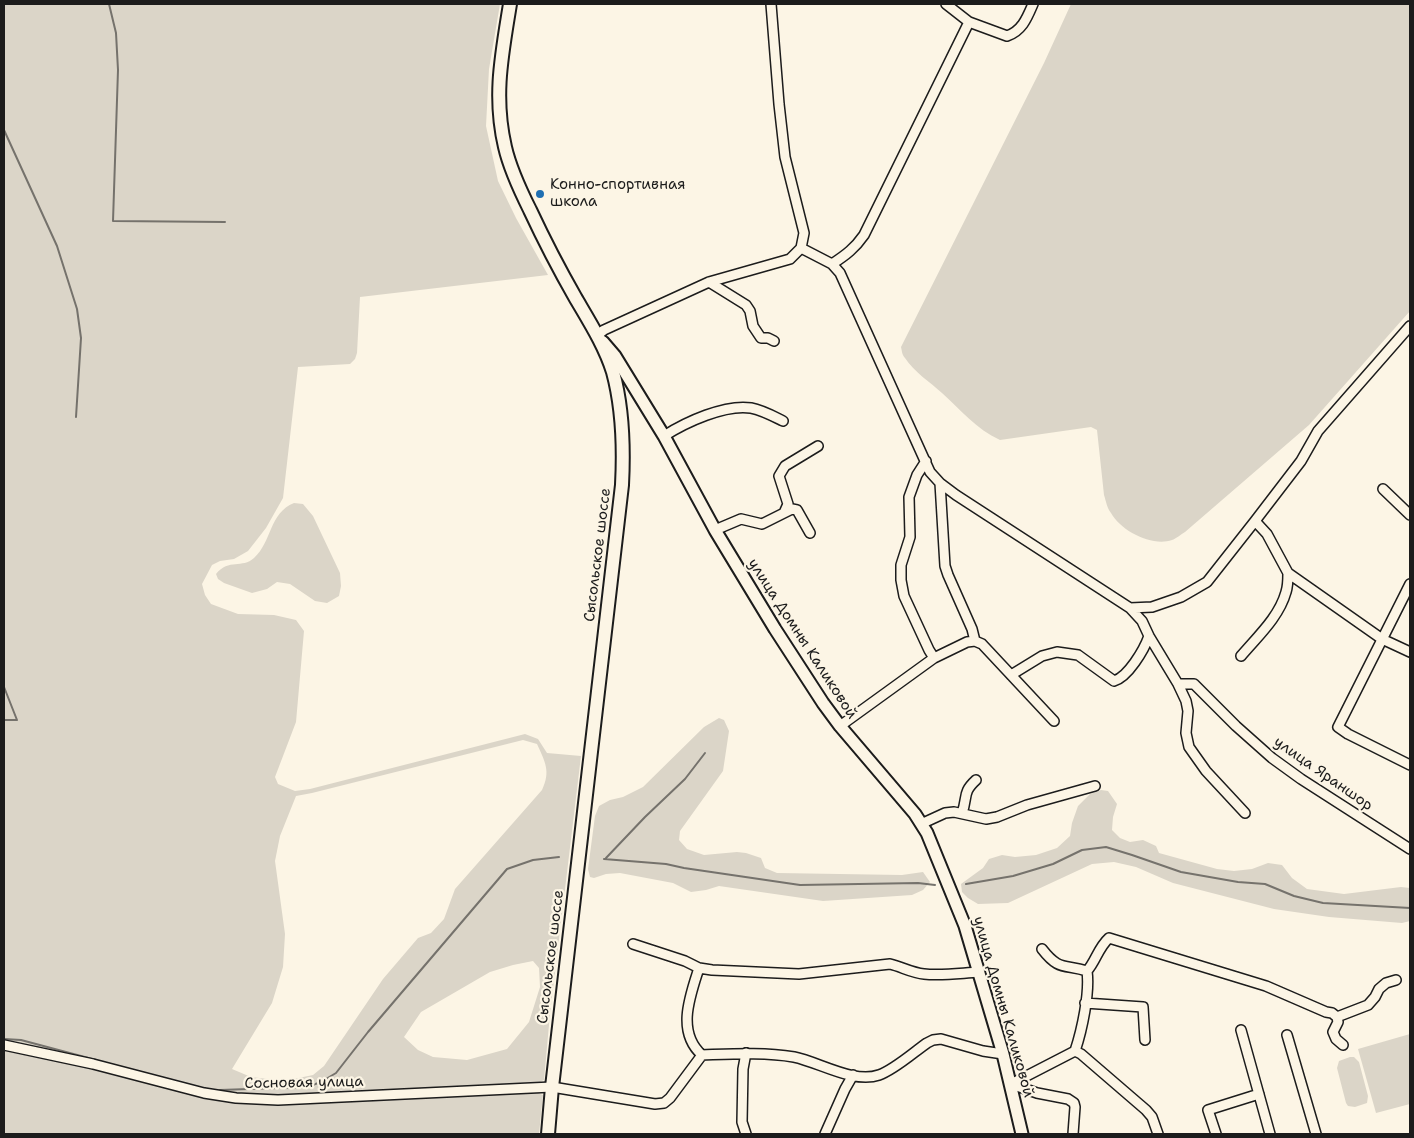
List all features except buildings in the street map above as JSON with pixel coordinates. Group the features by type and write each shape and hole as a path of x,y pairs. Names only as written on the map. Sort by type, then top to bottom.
{"highway":[{"name":"Сысольское шоссе","path":"510,4 498,84 500,118 505,148 516,181 550,254 597,335 612,371 623,429 624,456 548,1134"}],"main road":[{"name":"улица Домны Каликовой","path":"597,335 616,356 664,436 715,530 775,630 823,703 840,726 915,814 927,833 965,926 1003,1054 1022,1134"}],"street":[{"path":"597,335 612,326 709,282 790,258 802,248 804,233 785,157 771,4"},
{"path":"946,4 970,22 1007,36 1013,34 1027,20 1032,4"},
{"path":"832,264 848,254 864,235 970,22"},
{"path":"802,248 832,264 840,273 930,472 940,483 956,495 1130,608 1142,621 1186,701 1188,711 1186,733 1190,747 1206,771 1246,813"},
{"path":"709,282 746,305 750,311 753,326 760,338 768,338 774,341"},
{"path":"1130,608 1152,606 1181,597 1207,582 1301,461 1318,431 1410,328"},
{"path":"664,436 698,418 737,407 752,408 783,421"},
{"path":"784,513 788,504 779,476 785,466 818,446"},
{"path":"926,461 917,476 909,497 910,537 901,565 901,580 904,596 934,658"},
{"path":"940,483 945,566 972,628 975,641"},
{"path":"1383,489 1410,515"},
{"path":"715,530 742,519 762,524 792,508 797,510 810,533"},
{"path":"1255,521 1267,534 1288,573 1382,640 1410,652"},
{"path":"1241,656 1271,621 1282,603 1287,590 1288,573"},
{"path":"1410,584 1338,727 1348,734 1410,765"},
{"path":"1011,675 1042,656 1057,652 1078,655 1105,676 1114,681 1118,680 1136,662 1149,636"},
{"path":"840,726 934,658 967,642 975,641 982,644 1054,721"},
{"name":"улица Яраншор","path":"1178,684 1194,684 1236,726 1272,758 1301,779 1410,849"},
{"path":"962,813 966,790 976,780"},
{"path":"921,824 944,813 954,812 986,819 997,817 1027,805 1095,786"},
{"path":"1087,971 1092,966 1101,945 1108,938 1266,986 1332,1013 1337,1017 1338,1022 1333,1032 1336,1039 1343,1045"},
{"path":"633,944 685,961 699,968 712,970 799,974 890,964 925,975 979,972"},
{"path":"1042,949 1057,964 1087,971"},
{"path":"699,968 689,998 686,1015 689,1034 695,1049 702,1055 746,1053 794,1057 865,1077 879,1075 926,1042 933,1040 942,1039 983,1051 1003,1054"},
{"path":"1011,1084 1074,1051 1085,1003 1087,971"},
{"path":"1337,1017 1368,1005 1375,998 1379,989 1386,983 1396,980"},
{"path":"1085,1003 1144,1007 1144,1040"},
{"path":"1241,1030 1270,1134"},
{"path":"1287,1035 1316,1134"},
{"name":"Сосновая улица","path":"4,1045 93,1064 204,1093 236,1098 278,1100 552,1087 655,1104 664,1103 670,1098 702,1055"},
{"path":"1074,1051 1081,1054 1146,1110 1152,1117 1158,1134"},
{"path":"746,1053 743,1069 742,1122 746,1134"},
{"path":"825,1134 853,1075"},
{"path":"1011,1084 1037,1093 1068,1099 1074,1103 1073,1134"},
{"path":"1216,1134 1208,1110 1259,1094"}],"shaded area":[{"path":"4,4 500,4 489,69 486,126 498,181 548,275 360,297 357,353 355,359 350,364 298,367 283,498 266,528 248,551 234,559 220,561 212,565 202,584 205,595 211,604 238,614 274,615 296,620 304,631 296,722 275,777 278,784 295,791 310,789 525,734 538,739 547,753 581,756 550,1014 544,1080 536,1084 278,1096 236,1094 205,1090 94,1060 4,1041","holes":["523,740 537,744 544,761 546,777 542,790 455,889 444,919 431,933 418,938 383,979 324,1066 313,1075 284,1081 251,1077 232,1069 272,1003 283,967 285,934 275,861 280,836 296,796","533,961 539,968 540,987 529,1022 507,1049 467,1060 433,1057 418,1050 404,1037 421,1012 490,972"]},
{"path":"1071,4 1410,4 1410,311 1309,425 1185,532 1174,539 1164,542 1147,539 1129,531 1116,520 1110,511 1104,495 1097,430 1091,427 1000,440 976,425 917,372 902,353 901,347 1044,63"},
{"path":"294,503 303,504 313,516 340,573 341,586 339,596 327,603 315,601 290,584 277,582 267,589 252,593 218,579 216,574 226,566 245,563 254,558 260,551 280,514"},
{"path":"719,718 724,720 729,731 723,771 680,831 679,840 687,849 704,855 746,853 761,858 765,868 777,873 902,875 923,872 930,882 923,890 912,895 823,901 719,886 691,892 673,883 620,873 606,874 594,878 590,877 588,869 595,816 599,806 643,787 704,727"},
{"path":"1101,790 1108,791 1117,804 1112,830 1120,838 1130,842 1143,840 1156,846 1159,853 1217,869 1234,871 1252,869 1268,863 1282,865 1292,878 1307,889 1344,894 1401,887 1410,888 1410,921 1402,923 1329,917 1274,909 1173,883 1136,867 1114,862 1092,864 1008,903 978,904 962,892 961,884 983,868 989,859 1002,855 1015,857 1036,855 1057,848 1070,836 1078,806 1090,794"},
{"path":"1410,1034 1410,1104 1376,1113 1358,1049"},
{"path":"4,1049 92,1067 203,1097 536,1092 543,1095 539,1134 4,1134"},
{"path":"1354,1057 1359,1062 1368,1096 1367,1103 1355,1107 1348,1106 1346,1103 1337,1068 1339,1061"}],"waterway":[{"path":"109,4 116,33 118,70 113,221 225,222"},
{"path":"4,130 57,246 77,309 81,338 76,417"},
{"path":"4,687 17,720 4,720"},
{"path":"606,858 685,779 705,753"},
{"path":"966,884 1013,876 1053,864 1082,850 1106,847 1181,872 1238,882 1265,884 1294,896 1323,903 1410,908"},
{"path":"220,1090 307,1087 321,1082 336,1073 368,1032 507,869 533,860 559,857"},
{"path":"604,859 666,864 800,885 918,883 935,885"},
{"path":"4,1039 21,1040 96,1060"}],"place":[{"name":"Конно-спортивная школа","path":"540,194"}]}
